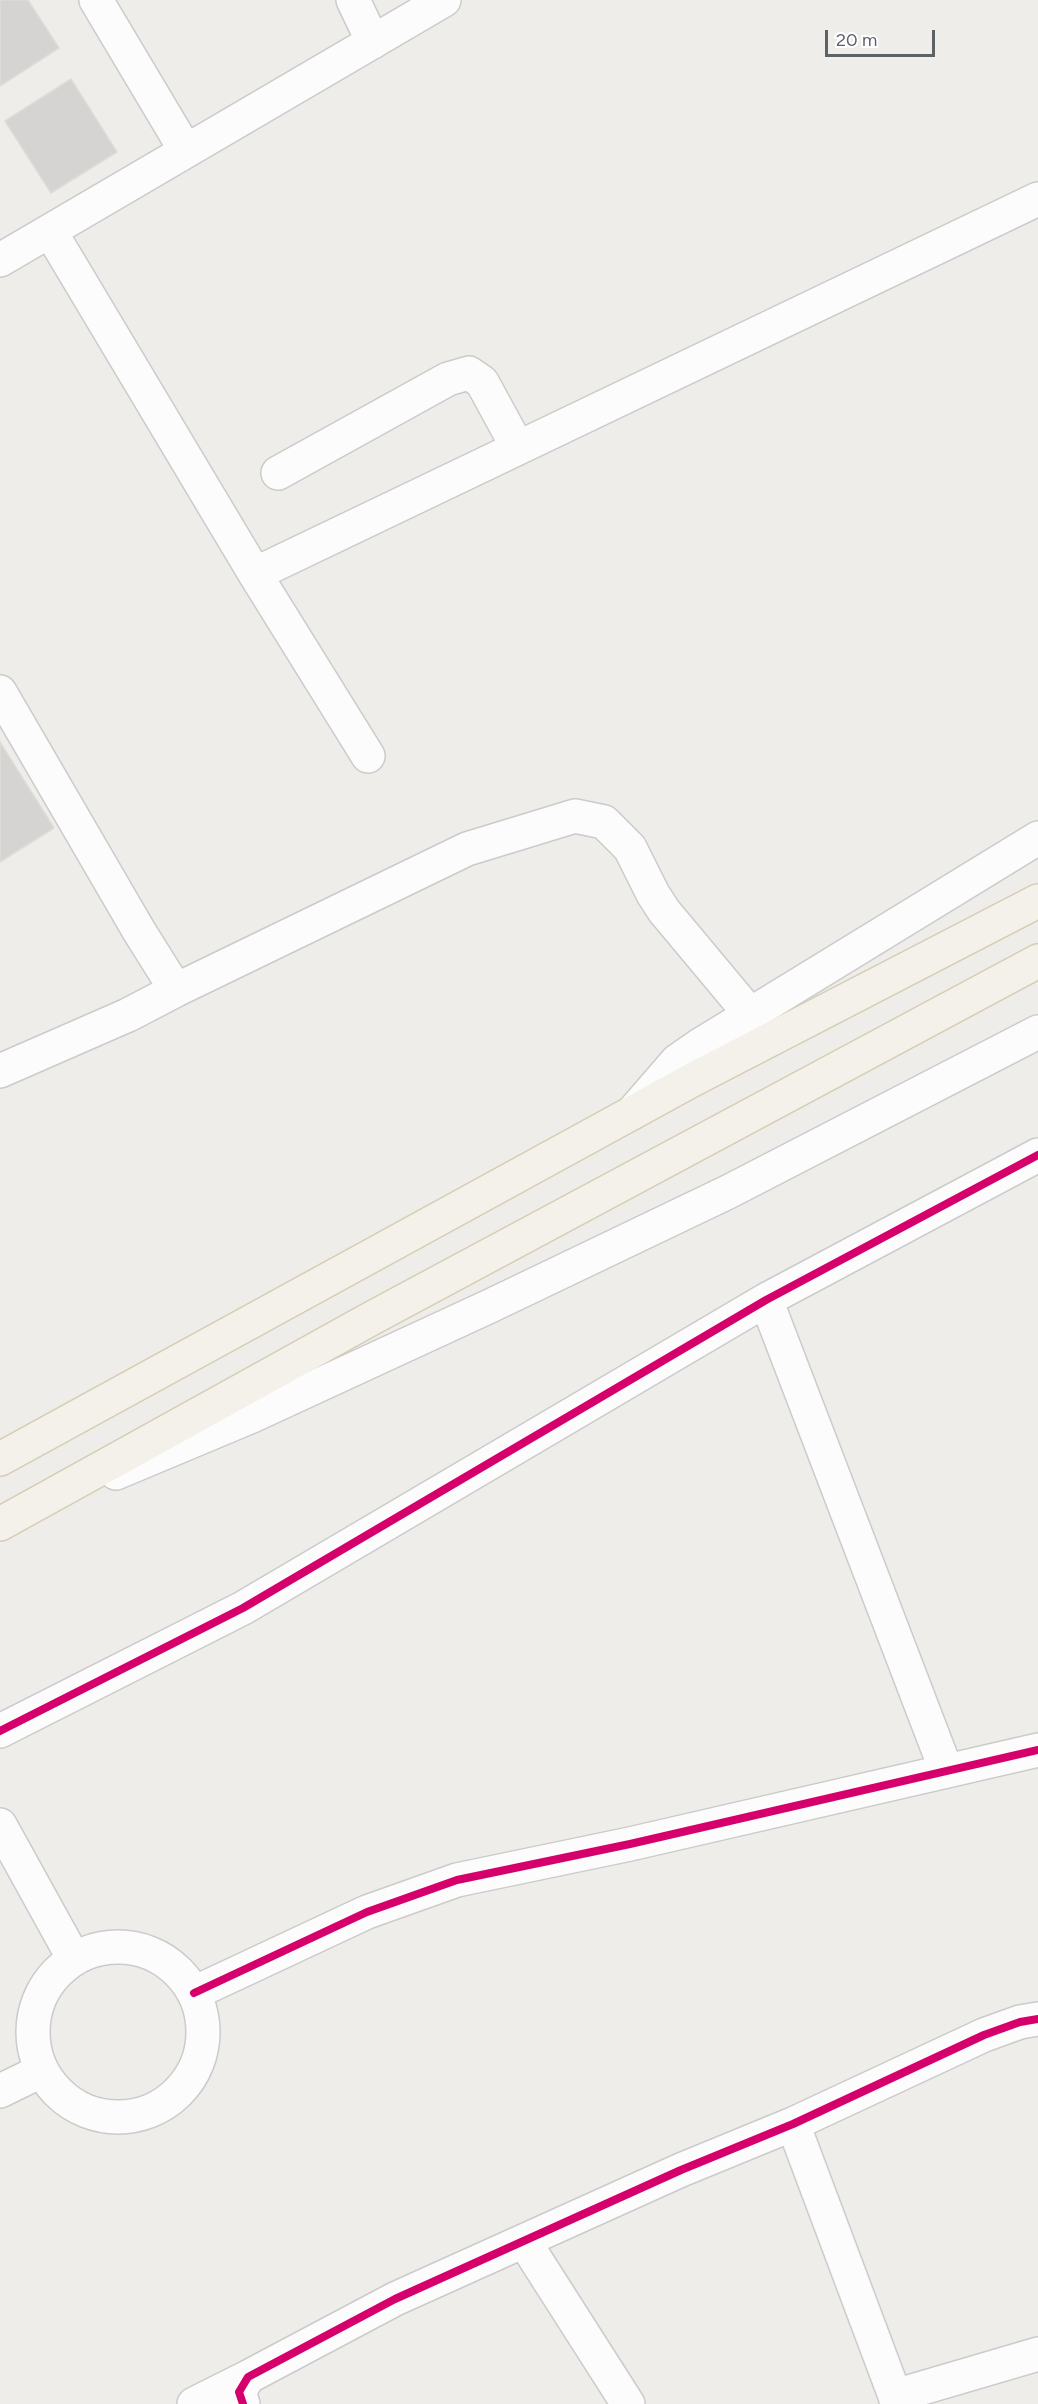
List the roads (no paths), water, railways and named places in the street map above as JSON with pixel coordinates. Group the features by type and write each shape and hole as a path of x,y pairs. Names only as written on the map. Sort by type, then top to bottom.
{"main road":[{"path":"0,1459 632,1113 831,1007 1038,901"},
{"path":"6,1520 374,1317 1038,961"}],"street":[{"path":"96,0 186,151"},
{"path":"353,0 373,42"},
{"path":"0,260 444,0"},
{"path":"255,574 1038,199"},
{"path":"50,231 255,574 368,756"},
{"path":"278,473 448,379 469,374 482,382 518,448"},
{"path":"0,692 176,990"},
{"path":"0,1071 128,1015 467,849 575,816 604,822 630,848 664,911 750,1014"},
{"path":"632,1113 677,1061 1038,838"},
{"path":"6,1520 252,1416 490,1306 728,1192 1038,1032"},
{"path":"0,1731 243,1608 766,1300 1038,1155"},
{"path":"766,1300 946,1770"},
{"path":"194,1993 367,1912 457,1880 630,1844 1038,1750"},
{"path":"0,1824 74,1959"},
{"path":"118,1946 138,1949 162,1959 194,1993 201,2010 204,2039 199,2060 185,2086 171,2100 152,2112 129,2118 105,2118 73,2105 60,2096 41,2071 34,2050 34,2014 41,1993 49,1981 62,1967 74,1959 87,1952 118,1946"},
{"path":"194,2404 245,2390 395,2299 681,2170 793,2124 984,2035 1038,2019"},
{"path":"0,2091 41,2071"},
{"path":"793,2124 896,2400 1038,2354"},
{"path":"524,2241 628,2404"}]}
